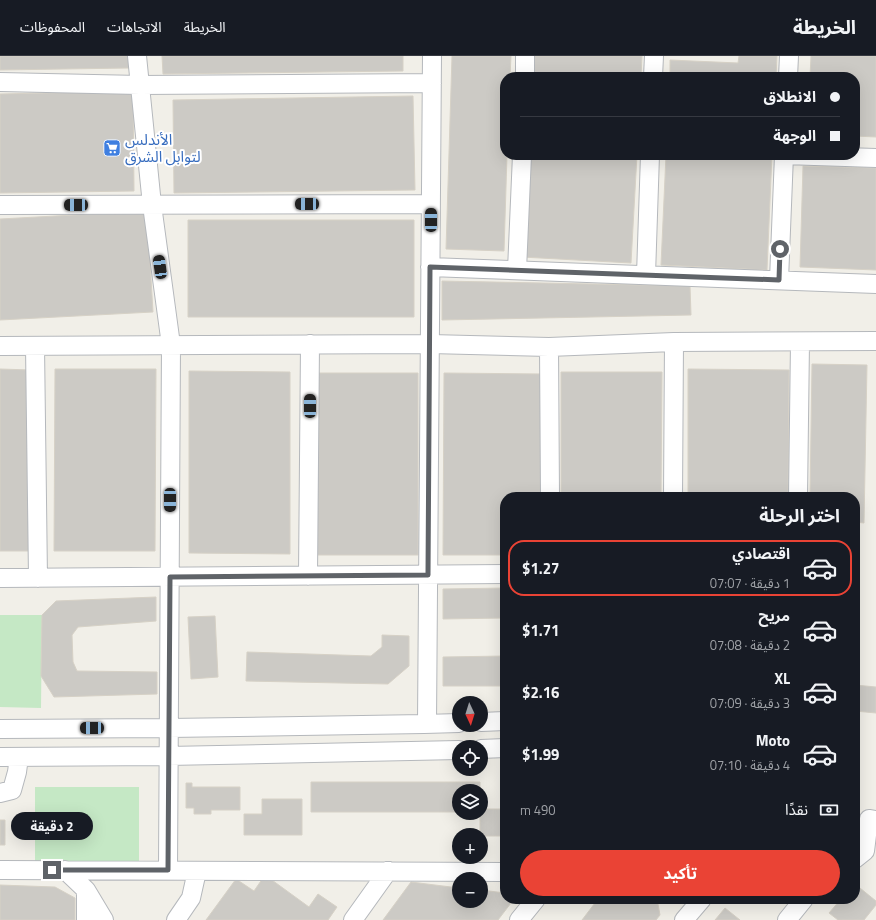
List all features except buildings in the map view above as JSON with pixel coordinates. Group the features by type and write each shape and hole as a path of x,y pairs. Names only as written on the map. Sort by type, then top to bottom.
{"street":[{"path":"137,56 152,205 171,345 168,870"},
{"path":"427,724 432,56"},
{"path":"524,72 525,56"},
{"path":"653,72 654,56"},
{"path":"788,56 788,72"},
{"path":"0,82 140,85 432,83"},
{"path":"860,157 876,158"},
{"path":"517,270 522,160"},
{"path":"646,275 650,160"},
{"path":"779,280 784,160"},
{"path":"0,205 431,204"},
{"path":"430,267 876,284"},
{"path":"0,346 430,344 549,347 674,342 876,341"},
{"path":"673,492 674,342"},
{"path":"798,492 800,342"},
{"path":"308,576 310,344"},
{"path":"35,346 38,578"},
{"path":"549,347 550,492"},
{"path":"0,578 500,574"},
{"path":"488,722 500,721"},
{"path":"0,729 452,723"},
{"path":"488,749 500,748"},
{"path":"0,757 168,756 452,750"},
{"path":"0,793 12,790 19,757"},
{"path":"860,855 864,851 869,819 876,820"},
{"path":"0,870 500,872"},
{"path":"65,870 86,890 104,920"},
{"path":"176,920 191,898 197,871"},
{"path":"353,920 388,871"},
{"path":"86,890 86,920"},
{"path":"519,920 532,904"},
{"path":"684,920 698,904"},
{"path":"787,920 800,904"}],"green space":[{"path":"0,615 42,615 41,708 0,707"},
{"path":"35,787 139,787 139,863 35,863"}],"place":[{"name":"الأندلس لتوابل الشرق","path":"112,148"}],"route":[{"path":"52,870 168,870 170,577 428,575 430,267 779,280 780,249"}]}
